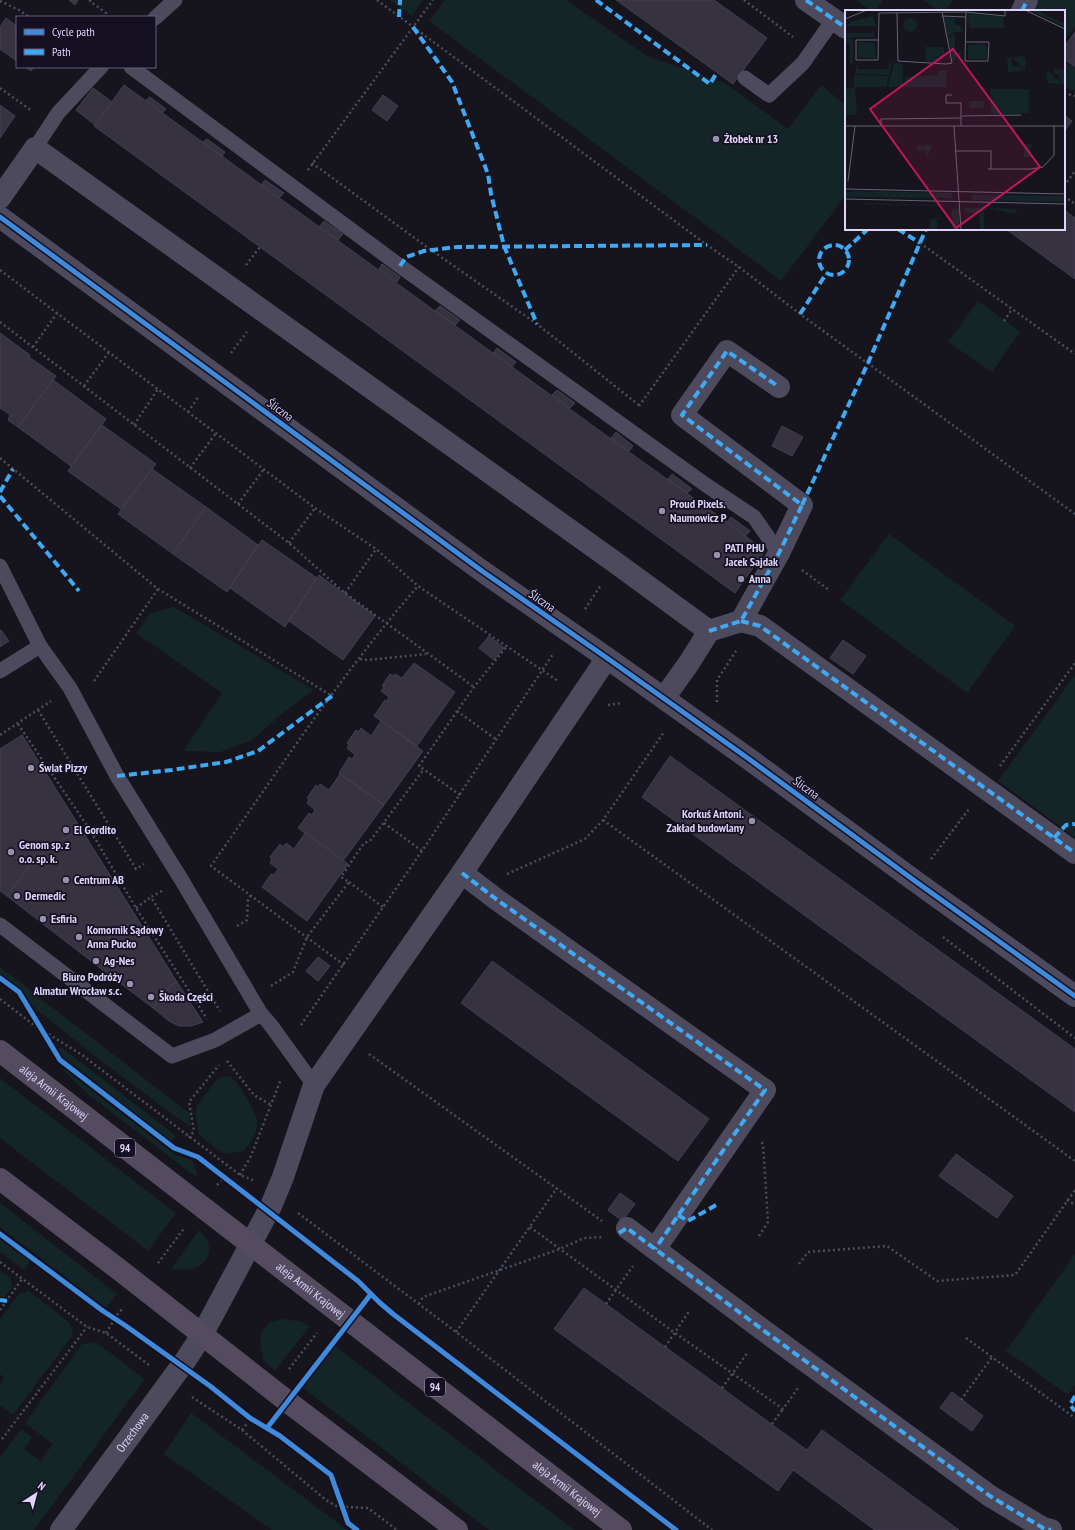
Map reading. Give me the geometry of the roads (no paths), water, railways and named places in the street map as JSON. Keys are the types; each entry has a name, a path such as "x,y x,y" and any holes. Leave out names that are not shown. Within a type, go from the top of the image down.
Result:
{"main road":[{"name":"aleja Armii Krajowej","path":"0,1051 620,1530"},
{"path":"0,1179 457,1530"}],"street":[{"path":"806,0 840,24"},
{"path":"1022,10 1026,0"},
{"path":"0,198 35,148 709,631"},
{"name":"Śliczna","path":"0,217 482,571 709,730 1075,996"},
{"path":"741,621 779,553 802,505 682,415 727,351 779,388"},
{"path":"664,698 689,663 709,631 741,621 760,626 1075,854"},
{"name":"Orzechowa","path":"61,1530 185,1361 202,1335 271,1206 283,1177 314,1085 462,873 607,658"},
{"path":"462,873 765,1090 651,1247"},
{"path":"617,1226 651,1247 990,1496 1043,1528 1051,1530"}],"lane":[{"path":"156,17 176,0"},
{"path":"745,78 769,95 804,63 811,50 840,24"},
{"path":"35,148 58,113 100,68"},
{"path":"132,68 413,275 706,485 754,517 779,553"},
{"path":"0,566 40,646 73,694 117,776 217,938 261,1014 314,1085"},
{"path":"0,670 40,646"},
{"path":"0,925 172,1056 215,1040 261,1014"}],"place":[{"name":"Żłobek nr 13","path":"716,139"},
{"name":"Proud Pixels. Naumowicz P","path":"662,511"},
{"name":"PATI PHU Jacek Sajdak","path":"717,555"},
{"name":"Anna","path":"741,579"},
{"name":"Świat Pizzy","path":"31,768"},
{"name":"Korkuś Antoni. Zakład budowlany","path":"752,821"},
{"name":"El Gordito","path":"66,830"},
{"name":"Genom sp. z o.o. sp. k.","path":"11,852"},
{"name":"Centrum AB","path":"66,880"},
{"name":"Dermedic","path":"17,896"},
{"name":"Esfiria","path":"43,919"},
{"name":"Komornik Sądowy Anna Pucko","path":"79,937"},
{"name":"Ag-Nes","path":"96,961"},
{"name":"Biuro Podróży Almatur Wrocław s.c.","path":"130,984"},
{"name":"Škoda Części","path":"151,997"}]}
